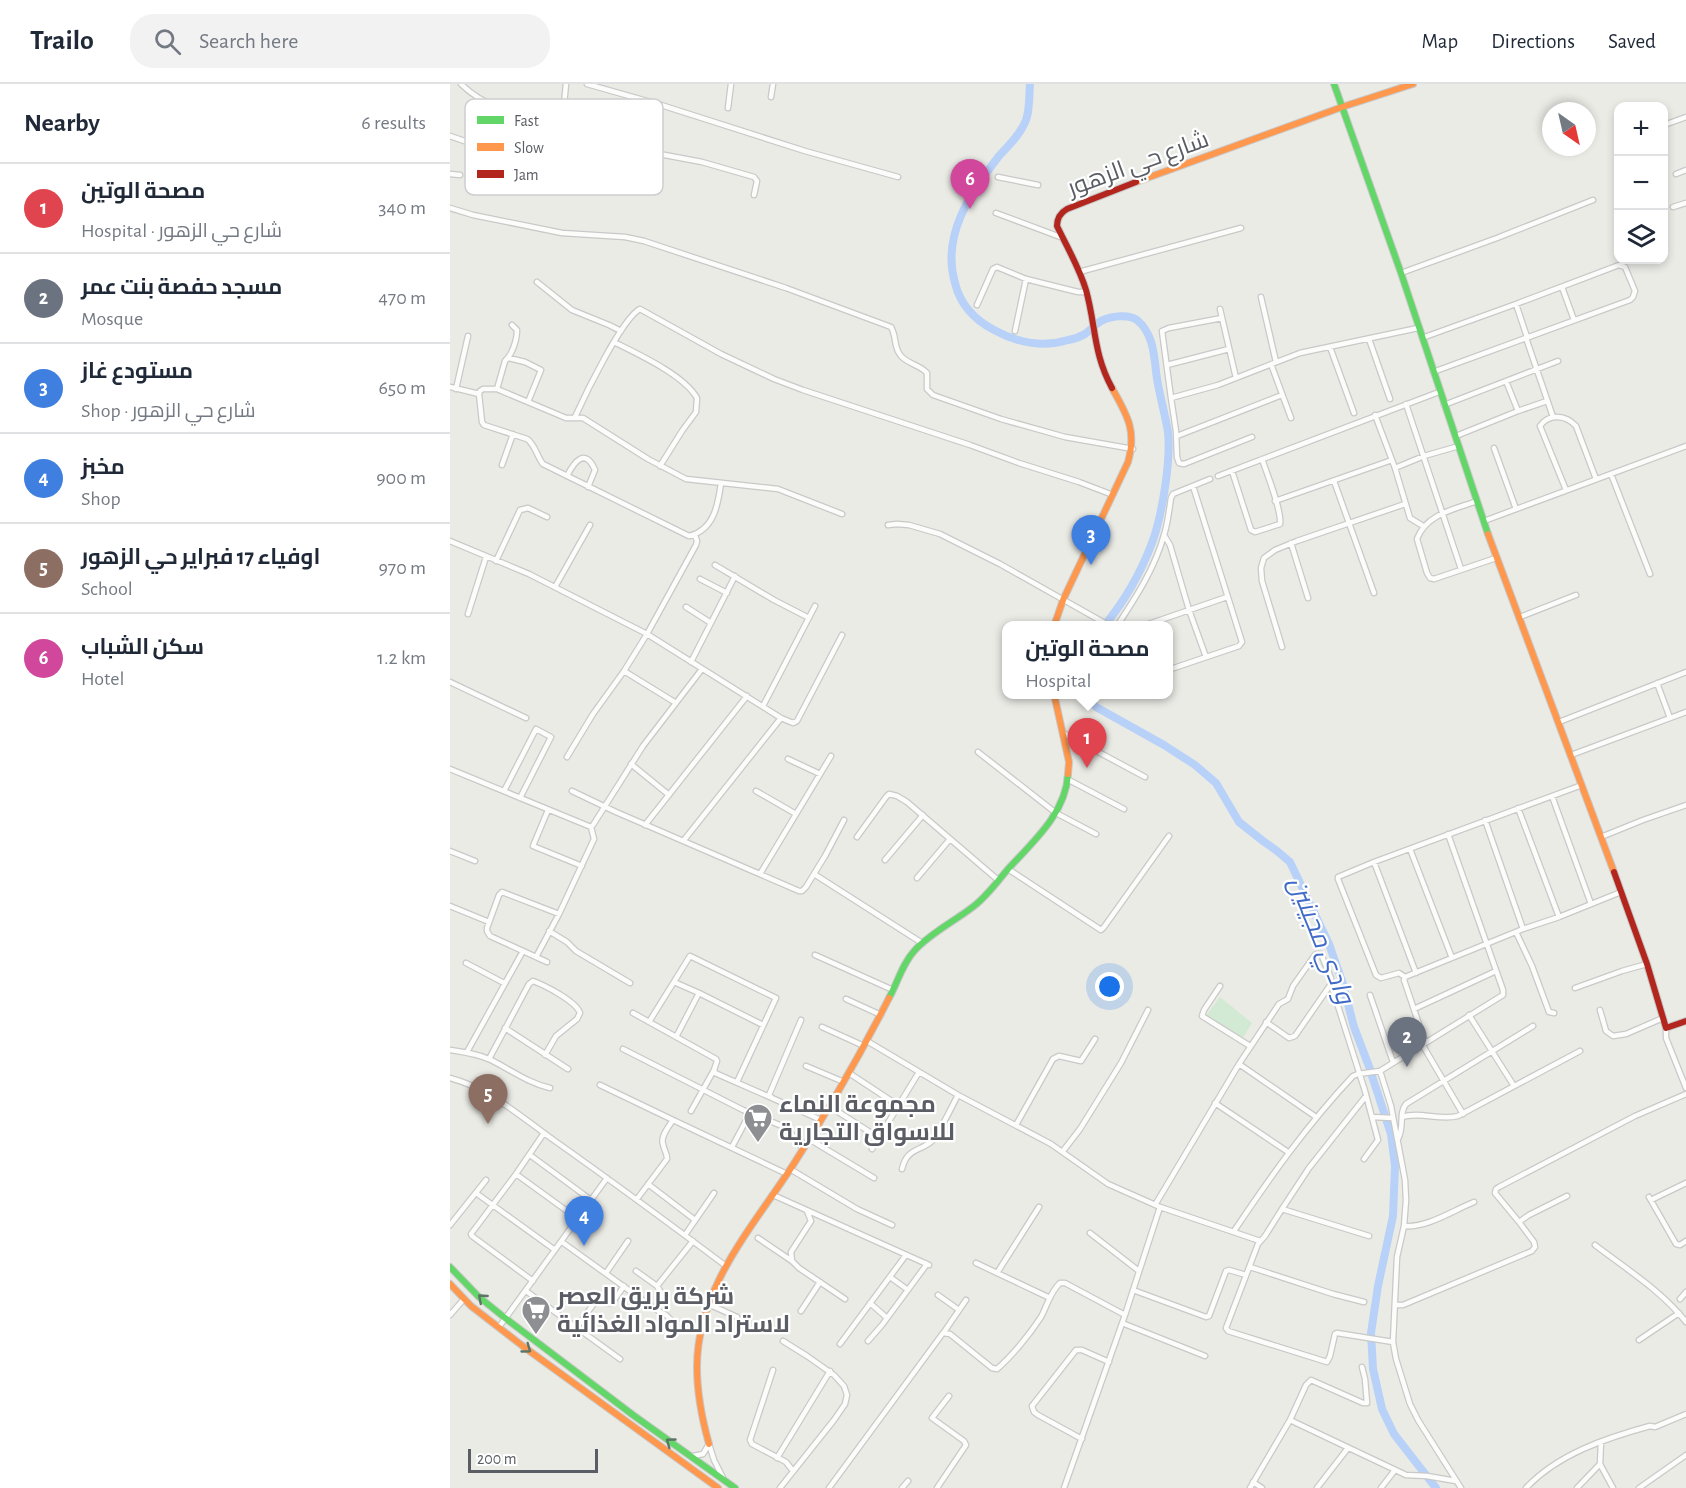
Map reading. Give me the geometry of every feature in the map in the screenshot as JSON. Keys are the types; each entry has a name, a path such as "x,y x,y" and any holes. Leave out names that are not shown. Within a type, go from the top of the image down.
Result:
{"main road":[{"path":"1334,84 1401,273 1496,558 1621,892 1647,964 1666,1028 1686,1021"},
{"name":"شارع حي الزهور","path":"1133,449 1132,431 1127,414 1100,362 1086,292 1057,226 1056,220 1061,212 1068,207 1342,107 1413,84"},
{"path":"1056,621 1063,600 1133,449"},
{"path":"709,1444 701,1414 696,1376 699,1339 708,1304 726,1266 789,1171 849,1074 910,956 922,943 974,905 1056,813 1068,786 1069,762 1055,699"},
{"path":"450,1267 479,1297 505,1318 735,1488"},
{"path":"450,1284 464,1299 499,1328 718,1488"}],"street":[{"path":"461,84 480,99"},
{"path":"564,99 566,84"},
{"path":"587,84 640,99"},
{"path":"728,108 731,84"},
{"path":"771,97 773,84"},
{"path":"663,106 805,151 898,177"},
{"path":"1668,124 1686,117"},
{"path":"450,136 465,141"},
{"path":"663,154 754,177 758,181 753,195"},
{"path":"1676,174 1686,170"},
{"path":"450,174 460,175"},
{"path":"998,177 1038,185"},
{"path":"1401,273 1593,200"},
{"path":"1673,207 1686,202"},
{"path":"450,208 473,215 562,233 634,239 796,292 891,327 897,351 907,361 927,373 927,389 933,395 1001,419 1065,437 1133,449"},
{"path":"996,213 1063,238"},
{"path":"1079,273 1240,228"},
{"path":"1422,338 1619,265 1625,267 1635,291 1630,300 1433,372"},
{"path":"978,305 995,267 1000,267 1026,279 1086,292"},
{"path":"1015,330 1026,279"},
{"path":"537,282 572,310 621,331"},
{"path":"1562,287 1574,320"},
{"path":"1261,297 1274,363 1282,395 1291,418"},
{"path":"1516,304 1553,417"},
{"path":"574,417 590,383 614,342 635,312 640,309 721,354 774,379 1113,495"},
{"path":"1220,309 1236,378"},
{"path":"1222,318 1162,331 1176,435 1176,457 1182,464 1252,437"},
{"path":"497,389 518,332 512,325"},
{"path":"1171,398 1236,378 1300,353 1418,328"},
{"path":"456,389 468,336"},
{"path":"1369,339 1390,399"},
{"path":"614,342 676,377 687,385 697,398 696,412 660,466"},
{"path":"1330,346 1353,413"},
{"path":"1167,365 1229,349"},
{"path":"509,358 525,362 541,370 528,402"},
{"path":"1444,405 1558,361"},
{"path":"1506,381 1518,411"},
{"path":"450,387 479,394"},
{"path":"721,483 715,515 708,525 695,535 689,536 543,464 530,441 486,426 483,423 479,394 483,389 497,389 566,418 586,420 660,466 686,479 778,489 842,514"},
{"path":"1218,476 1440,392"},
{"path":"1176,435 1282,395"},
{"path":"1456,436 1547,401"},
{"path":"1406,404 1461,569"},
{"path":"1376,415 1410,518 1423,526"},
{"path":"1566,490 1540,426 1553,417 1570,419 1576,426 1596,479"},
{"path":"502,465 513,434"},
{"path":"1395,468 1424,456 1459,446"},
{"path":"1484,520 1686,446"},
{"path":"1494,448 1516,509"},
{"path":"567,476 575,461 584,458 594,465 595,470 588,487"},
{"path":"1232,471 1251,530 1253,532 1281,523 1262,459"},
{"path":"1275,501 1392,460"},
{"path":"1611,474 1650,574"},
{"path":"1120,621 1150,571 1164,535 1171,498 1177,491 1210,479"},
{"path":"1334,481 1374,593"},
{"path":"1173,667 1241,644 1192,486"},
{"path":"1477,501 1432,518 1423,526 1418,541 1428,576 1434,579 1496,558"},
{"path":"1282,647 1262,580 1261,568 1264,558 1291,543 1406,504"},
{"path":"496,561 520,510 528,508 547,517"},
{"path":"555,587 590,525"},
{"path":"888,525 909,525 940,534 1000,564 1102,621"},
{"path":"567,757 647,634 696,545 695,535"},
{"path":"1164,535 1170,545 1206,657"},
{"path":"450,541 555,587 647,634 781,718 793,723 797,721 842,635"},
{"path":"1291,543 1308,598"},
{"path":"468,614 486,557"},
{"path":"715,565 809,618"},
{"path":"691,662 735,576"},
{"path":"700,579 727,593"},
{"path":"1520,618 1576,595"},
{"path":"1162,621 1189,609 1227,597"},
{"path":"763,706 814,606"},
{"path":"686,607 711,623"},
{"path":"591,827 631,764 702,669"},
{"path":"624,671 676,703"},
{"path":"1559,722 1686,672"},
{"path":"450,682 526,718"},
{"path":"1658,683 1670,718"},
{"path":"645,825 747,696"},
{"path":"1571,755 1686,712"},
{"path":"684,840 781,718"},
{"path":"504,791 536,729 551,737 520,798"},
{"path":"1063,733 1146,777"},
{"path":"978,752 1056,813 1096,834"},
{"path":"760,874 831,756"},
{"path":"788,759 820,774"},
{"path":"631,764 669,795"},
{"path":"450,769 591,827"},
{"path":"1069,780 1124,809"},
{"path":"1405,977 1399,973 1381,978 1376,975 1338,879 1340,875 1582,785"},
{"path":"572,791 603,807 802,891 844,820"},
{"path":"756,791 796,814"},
{"path":"857,837 889,794 897,795 998,880"},
{"path":"1552,796 1591,904"},
{"path":"1601,837 1686,805"},
{"path":"1518,808 1559,917"},
{"path":"548,810 532,846 582,866"},
{"path":"885,860 923,815"},
{"path":"1485,820 1523,929"},
{"path":"536,957 559,915 594,839 591,827"},
{"path":"1234,1231 1288,1152 1353,1076 1380,1071 1503,995 1448,834"},
{"path":"1008,869 1101,930 1169,836"},
{"path":"917,878 950,839"},
{"path":"1410,849 1452,958"},
{"path":"450,852 475,861"},
{"path":"1374,862 1416,973"},
{"path":"814,874 922,943"},
{"path":"547,962 490,936 487,931 489,922 502,892 559,915"},
{"path":"1405,977 1621,892"},
{"path":"450,906 489,922"},
{"path":"549,931 567,942 576,951 630,983"},
{"path":"1516,932 1532,966 1549,1012 1554,1013"},
{"path":"467,1052 523,951"},
{"path":"1064,1488 1125,1315 1158,1206 1215,1102 1250,1046 1279,1004 1288,999 1293,986 1317,954 1322,956 1331,978 1378,1140 1364,1159"},
{"path":"815,955 893,990"},
{"path":"649,1022 690,956 776,998 737,1082"},
{"path":"466,963 504,983"},
{"path":"1575,988 1647,964"},
{"path":"1414,1009 1496,971"},
{"path":"1405,977 1423,1043 1463,1114"},
{"path":"489,1059 531,981 560,995 580,1013 577,1020 556,1036 545,1055"},
{"path":"674,982 764,1025"},
{"path":"1266,1022 1289,1038 1293,1038 1331,984"},
{"path":"1220,986 1202,1016 1250,1046"},
{"path":"676,1037 699,993"},
{"path":"1370,995 1393,1062"},
{"path":"846,999 880,1015"},
{"path":"1063,1151 1080,1129 1121,1063 1148,1010"},
{"path":"1600,1010 1606,1031 1613,1036 1621,1036 1663,1018"},
{"path":"633,1013 716,1059 714,1070 691,1112"},
{"path":"1469,1015 1514,1086"},
{"path":"772,1098 769,1093 801,1020"},
{"path":"1398,1140 1402,1130 1402,1111 1406,1104 1533,1026"},
{"path":"822,1027 866,1044 1016,1125 1063,1151 1103,1181 1158,1206 1260,1241"},
{"path":"505,1028 568,1069"},
{"path":"1666,1028 1666,1038 1686,1088"},
{"path":"1016,1125 1053,1059 1059,1056 1081,1061 1095,1039"},
{"path":"623,1049 750,1113 787,1129 803,1149"},
{"path":"450,1050 467,1052 489,1059 534,1084 550,1088"},
{"path":"1402,1117 1411,1115 1445,1118 1463,1114 1580,1051"},
{"path":"1239,1064 1316,1117"},
{"path":"806,1066 844,1082"},
{"path":"714,1070 716,1074 821,1120"},
{"path":"1380,1071 1391,1106 1405,1180 1406,1200 1398,1257 1393,1342 1396,1359 1410,1404 1425,1435 1461,1488"},
{"path":"872,1149 919,1072"},
{"path":"849,1074 900,1106"},
{"path":"450,1078 494,1096 726,1266"},
{"path":"600,1085 789,1171 857,1209 892,1225"},
{"path":"1395,1305 1403,1305 1532,1251 1535,1247 1534,1242 1495,1193 1496,1189 1635,1116 1686,1094"},
{"path":"902,1169 909,1154 934,1138 958,1095"},
{"path":"1366,1096 1309,1168 1266,1236 1260,1241 1226,1330 1327,1362 1337,1333 1393,1342"},
{"path":"1215,1102 1288,1152"},
{"path":"829,1106 879,1138"},
{"path":"732,1147 750,1113"},
{"path":"1372,1117 1393,1118"},
{"path":"637,1199 666,1159 667,1153 662,1140 673,1120"},
{"path":"533,1281 472,1236 471,1231 544,1134"},
{"path":"809,1139 874,1178"},
{"path":"530,1155 591,1200"},
{"path":"516,1174 578,1219"},
{"path":"499,1328 607,1178"},
{"path":"450,1225 486,1180"},
{"path":"1686,1183 1650,1198 1676,1244 1680,1245 1686,1241"},
{"path":"648,1184 695,1220"},
{"path":"476,1193 555,1250"},
{"path":"685,1235 714,1193"},
{"path":"773,1195 928,1265 868,1341"},
{"path":"1519,1222 1528,1215 1567,1196"},
{"path":"1404,1226 1428,1222 1474,1202"},
{"path":"997,1273 1039,1207"},
{"path":"1281,1209 1369,1236"},
{"path":"792,1261 791,1252 811,1221 807,1210"},
{"path":"1090,1233 1139,1271"},
{"path":"758,1238 845,1299"},
{"path":"606,1273 628,1241"},
{"path":"657,1286 693,1241"},
{"path":"562,1242 671,1318 673,1325"},
{"path":"1595,1245 1655,1292 1686,1322"},
{"path":"840,1344 906,1255"},
{"path":"976,1263 1050,1298"},
{"path":"1250,1267 1364,1302"},
{"path":"636,1271 657,1286 663,1297 655,1309"},
{"path":"1133,1290 1206,1317 1209,1316 1226,1271 1246,1275"},
{"path":"890,1276 908,1290"},
{"path":"801,1311 820,1282"},
{"path":"944,1332 950,1334 997,1370 1041,1316 1058,1284 1065,1283 1125,1315"},
{"path":"577,1327 596,1301 607,1304 612,1302 624,1286"},
{"path":"526,1291 620,1359"},
{"path":"1680,1299 1686,1292"},
{"path":"938,1295 959,1310"},
{"path":"450,1315 464,1299"},
{"path":"829,1488 966,1300"},
{"path":"708,1304 737,1317"},
{"path":"870,1304 887,1318"},
{"path":"1639,1340 1679,1313"},
{"path":"1122,1323 1205,1356"},
{"path":"780,1488 834,1420 846,1401 847,1395 844,1386 830,1371 783,1341"},
{"path":"1082,1439 1038,1415 1032,1406 1076,1350 1082,1350 1109,1362"},
{"path":"1250,1488 1290,1420 1306,1385 1311,1380 1367,1403 1362,1367"},
{"path":"773,1370 750,1440 752,1444 790,1466 793,1471"},
{"path":"777,1458 830,1371"},
{"path":"938,1488 966,1445 964,1441 932,1418 949,1396"},
{"path":"1526,1488 1534,1480 1578,1451 1642,1428 1655,1427 1686,1414"},
{"path":"1290,1420 1406,1475 1456,1481"},
{"path":"1601,1442 1600,1464 1612,1488"},
{"path":"688,1455 701,1455 709,1444"},
{"path":"709,1444 724,1480"},
{"path":"1317,1488 1348,1448"},
{"path":"1639,1488 1686,1455"},
{"path":"1577,1488 1600,1464"},
{"path":"1381,1488 1395,1470"},
{"path":"902,1488 908,1480"},
{"path":"1253,1482 1262,1488"}],"green space":[{"path":"1220,997 1252,1023 1242,1039 1205,1017"}],"waterway":[{"name":"وادي مجينين","path":"1030,84 1028,111 1024,125 978,184 961,215 955,231 952,265 957,291 969,311 987,326 1012,338 1030,343 1049,344 1083,335 1103,320 1125,316 1137,320 1147,333 1154,355 1168,432 1165,488 1156,532 1148,554 1125,597 1108,621"},
{"name":"وادي مجينين","path":"1089,699 1096,707 1195,765 1216,783 1239,822 1290,862 1329,944 1354,1027 1370,1069"},
{"name":"وادي مجينين","path":"1372,1076 1391,1134 1395,1166 1393,1216 1378,1286 1371,1333 1373,1369 1382,1409 1394,1434 1436,1488"}],"traffic: fast":[{"path":"1334,84 1401,273 1488,534"},
{"path":"889,998 903,967 915,950 983,898 1047,826 1061,802 1068,774"},
{"path":"450,1267 479,1297 505,1318 633,1415 735,1488"}],"traffic: slow":[{"path":"1136,182 1342,107 1413,84"},
{"path":"1056,621 1063,600 1128,462 1131,451 1129,423 1112,388"},
{"path":"1488,534 1614,872"},
{"path":"1055,699 1069,762 1068,774"},
{"path":"709,1444 700,1406 697,1367 699,1338 706,1311 730,1260 819,1124 889,998"},
{"path":"450,1284 471,1306 524,1347 718,1488"}],"traffic: jam":[{"path":"1112,388 1101,363 1086,290 1057,223 1059,216 1067,209 1136,182"},
{"path":"1614,872 1647,964 1666,1028 1686,1021"}],"place":[{"name":"سكن الشباب","path":"970,209"},
{"name":"مستودع غاز","path":"1091,565"},
{"name":"مصحة الوتين","path":"1087,768"},
{"name":"مسجد حفصة بنت عمر","path":"1407,1067"},
{"name":"اوفياء 17 فبراير حي الزهور","path":"488,1124"},
{"name":"مجموعة النماء للاسواق التجارية","path":"758,1144"},
{"name":"مخبز","path":"584,1246"},
{"name":"شركة بريق العصر لاستراد المواد الغذائية","path":"536,1336"}]}
